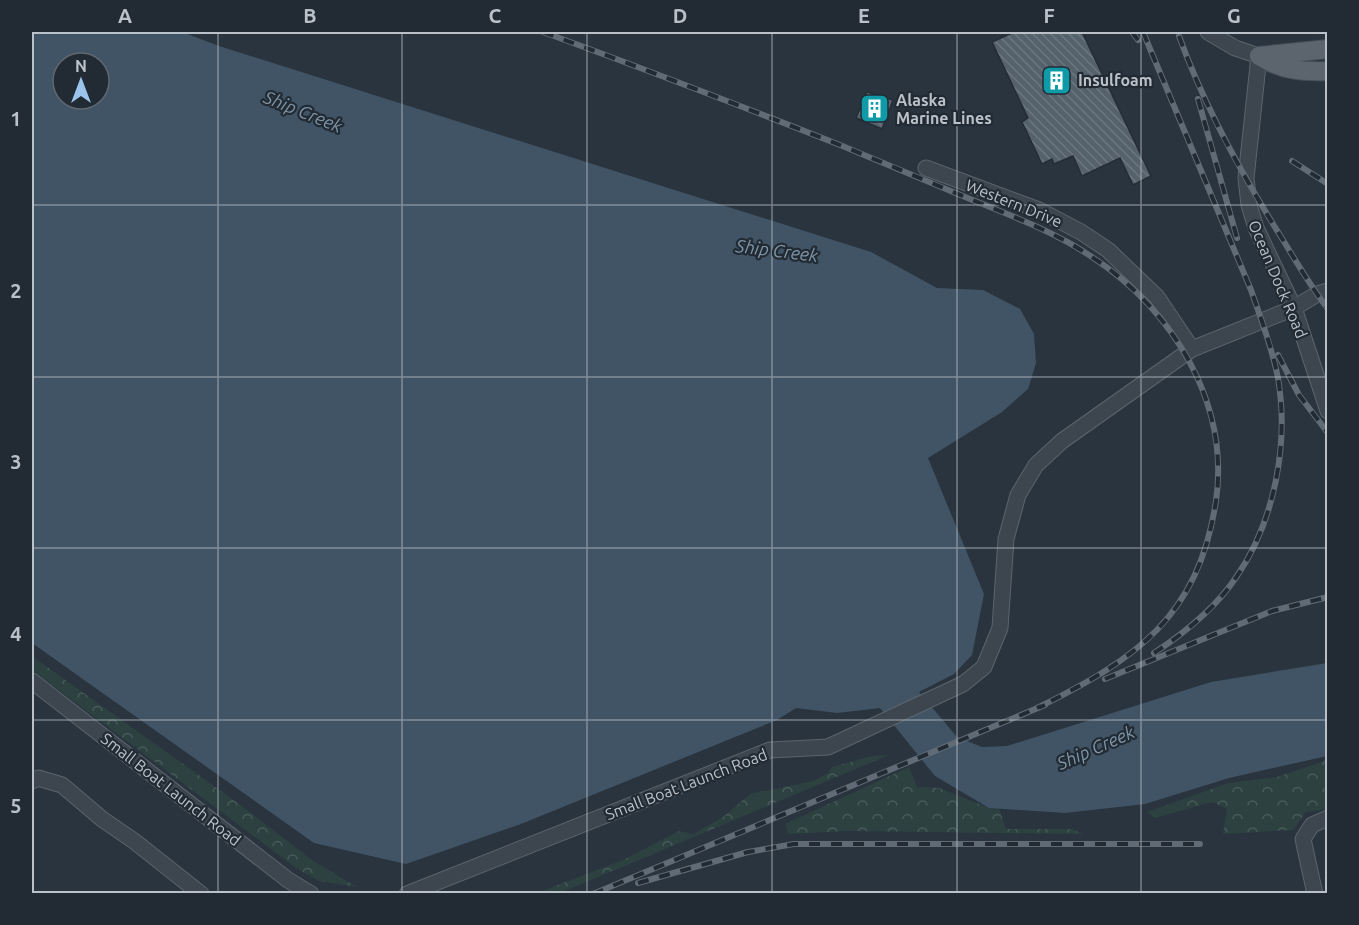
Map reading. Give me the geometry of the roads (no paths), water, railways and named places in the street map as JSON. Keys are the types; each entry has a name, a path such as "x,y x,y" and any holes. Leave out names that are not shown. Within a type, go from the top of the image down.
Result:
{"main road":[{"path":"1259,56 1328,49"},
{"path":"1259,56 1286,69 1303,72 1328,71"}],"street":[{"path":"1208,32 1235,48 1259,56"},
{"name":"Ocean Dock Road","path":"1259,56 1246,192 1256,228 1294,308 1328,411"},
{"name":"Western Drive","path":"926,168 1039,210 1081,232 1108,250 1158,297 1192,349"},
{"path":"1192,349 1294,308 1317,294 1328,291"},
{"name":"Small Boat Launch Road","path":"409,893 770,750 828,747 963,684 984,667 1000,628 1006,539 1018,495 1036,465 1062,441 1192,349"},
{"name":"Small Boat Launch Road","path":"32,681 288,880 311,894"},
{"path":"32,781 38,778 62,785 102,819 201,894"},
{"path":"1315,894 1304,839 1312,825 1328,818"}],"water":[{"name":"Ship Creek","path":"32,32 182,32 219,46 871,252 937,288 983,290 1020,309 1034,334 1036,363 1028,389 1002,412 928,458 984,594 972,655 954,674 919,692 957,737 982,747 1007,746 1211,682 1327,663 1327,756 1229,778 1145,804 1065,813 989,808 935,776 880,708 837,713 796,708 777,720 521,824 406,864 314,843 32,643"}],"railway":[{"path":"543,32 840,145 1048,232 1092,257 1121,279 1148,304 1171,332 1190,362 1204,395 1214,429 1218,465 1216,501 1207,541 1194,576 1178,605 1157,630 1132,652 1104,671 1037,708"},
{"path":"1132,32 1138,40"},
{"path":"1143,32 1259,312 1278,378 1282,428 1280,454 1270,506 1250,554 1220,599 1189,628 1154,653"},
{"path":"1179,36 1200,89 1239,166 1299,266 1328,309"},
{"path":"1198,99 1237,238"},
{"path":"1292,161 1328,184"},
{"path":"1278,355 1299,395 1328,433"},
{"path":"1105,679 1272,611 1328,597"},
{"path":"593,894 1045,705"},
{"path":"638,883 748,852 794,844 1200,844"}],"place":[{"name":"Insulfoam","path":"1057,80"},
{"name":"Alaska Marine Lines","path":"875,109"}]}
